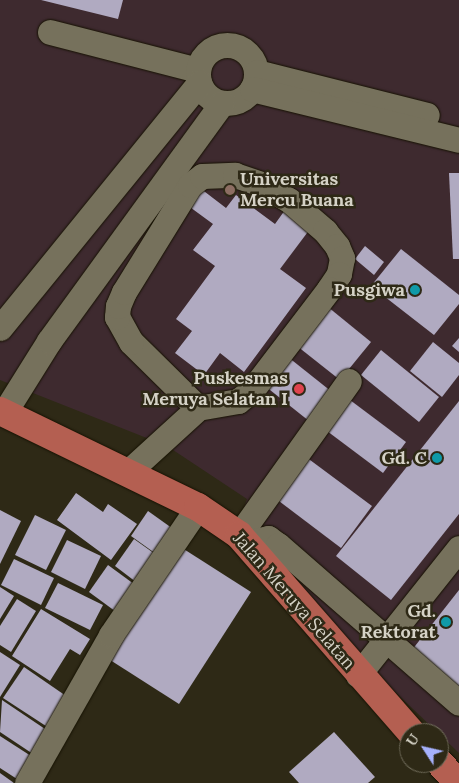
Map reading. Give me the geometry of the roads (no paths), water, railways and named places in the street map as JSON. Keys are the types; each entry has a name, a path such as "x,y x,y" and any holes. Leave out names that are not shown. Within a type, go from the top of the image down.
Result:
{"main road":[{"name":"Jalan Meruya Selatan","path":"2,412 198,507 243,539 358,675 403,723"},
{"path":"449,773 458,783"}],"street":[{"path":"0,328 198,76 202,58 210,49 222,44 234,45 246,50 254,60 255,81 234,103 222,103 207,96 198,76 50,32"},
{"path":"255,81 459,123"},
{"path":"255,81 459,140"},
{"path":"2,412 49,341 222,103"},
{"path":"128,472 198,408 238,401 252,390 339,274 342,258 337,246 325,231 289,200 261,184 235,175 202,176 190,185 118,306 117,318 131,342 198,408"},
{"path":"243,539 349,381"},
{"path":"27,783 111,635 198,507"},
{"path":"243,539 268,538 278,545 385,641 459,703"},
{"path":"358,675 459,548"}],"place":[{"name":"Universitas Mercu Buana","path":"230,190"},
{"name":"Pusgiwa","path":"415,290"},
{"name":"Puskesmas Meruya Selatan I","path":"299,389"},
{"name":"Gd. C","path":"437,458"},
{"name":"Gd. Rektorat","path":"446,622"}]}
